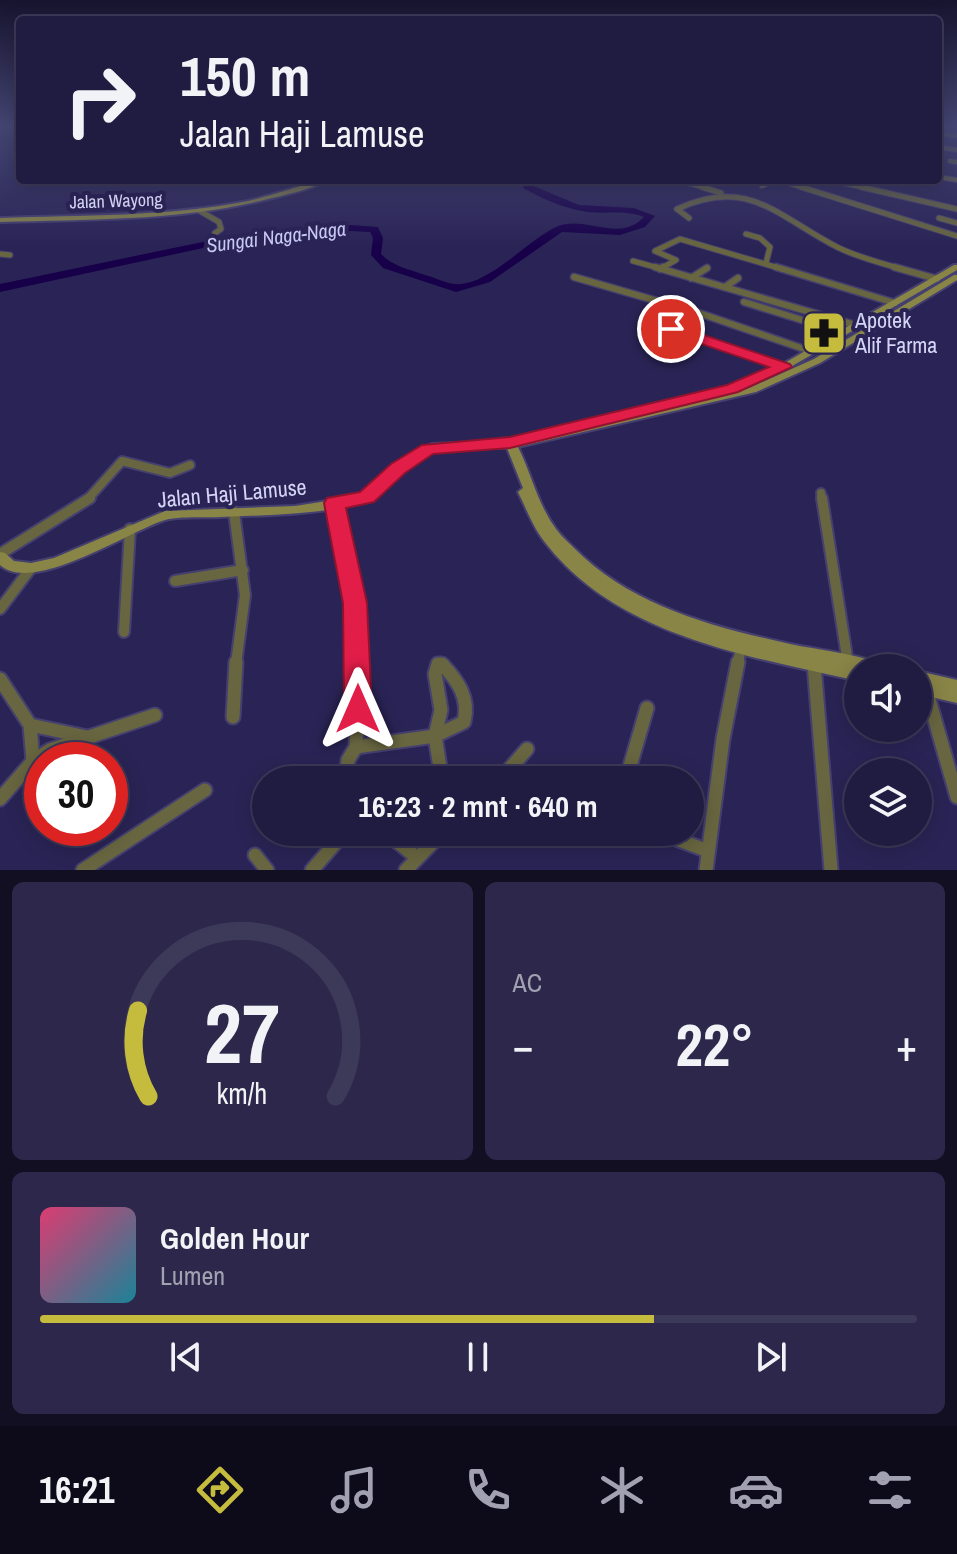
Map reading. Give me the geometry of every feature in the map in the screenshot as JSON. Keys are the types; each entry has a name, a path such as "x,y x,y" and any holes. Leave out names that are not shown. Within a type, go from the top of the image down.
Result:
{"street":[{"name":"Jalan Wayong","path":"0,218 210,206 276,194 305,184"},
{"name":"Jalan Wayong","path":"0,218 200,211 276,197 313,184"},
{"path":"691,184 770,206 849,252 937,279"},
{"path":"762,186 767,184"},
{"path":"790,184 957,236"},
{"path":"846,184 957,209"},
{"path":"689,218 677,209 722,193"},
{"path":"200,211 219,222 221,229 215,233"},
{"path":"939,218 957,223"},
{"path":"746,234 760,238 770,247 766,263"},
{"path":"660,269 676,260 655,251 680,239 766,263 895,307"},
{"path":"0,254 10,255"},
{"path":"633,261 855,325"},
{"path":"929,290 937,279 957,267"},
{"path":"691,278 707,268"},
{"path":"574,277 699,313 810,351"},
{"path":"510,442 732,388 784,367 841,332 957,277"},
{"path":"725,287 738,278"},
{"path":"760,298 770,290"},
{"path":"744,302 841,332"},
{"path":"510,442 530,442 752,390 791,375 895,307"},
{"path":"671,329 784,367"},
{"path":"510,442 511,459 541,527 562,555 625,603 694,634 844,667"},
{"name":"Jalan Haji Lamuse","path":"31,568 82,552 165,515 295,510 366,497 405,463 428,449 510,442"},
{"path":"31,568 10,566 0,556 90,498 122,461 170,473 190,465"},
{"path":"821,493 849,654"},
{"path":"334,503 356,611 356,747 347,766"},
{"path":"233,717 236,657 245,595 234,512"},
{"path":"124,632 130,529"},
{"path":"0,609 31,568"},
{"path":"175,581 243,570"},
{"path":"741,642 814,664 844,668"},
{"path":"706,870 723,739 741,642"},
{"path":"356,747 435,735 464,722 468,703 442,664 438,664 435,674 441,710 435,735 440,766"},
{"path":"814,664 831,870"},
{"path":"0,679 30,725 31,742"},
{"path":"932,686 957,687"},
{"path":"932,688 957,696"},
{"path":"630,766 647,708"},
{"path":"73,742 155,715"},
{"path":"932,719 957,797"},
{"path":"30,725 87,737"},
{"path":"512,766 527,749"},
{"path":"0,799 24,771"},
{"path":"83,870 205,790"},
{"path":"312,870 333,846"},
{"path":"402,846 416,857"},
{"path":"406,870 428,846"},
{"path":"695,846 708,851"},
{"path":"255,855 267,870"}],"waterway":[{"name":"Sungai Naga-Naga","path":"0,288 217,242 351,228 374,229 378,238 376,255 387,266 456,288 486,280 560,229 620,232 641,225 650,216 634,211 571,206 526,186 527,184"}],"place":[{"name":"Apotek Alif Farma","path":"824,333"}],"route":[{"path":"358,709 355,603 334,503 366,497 398,469 428,449 444,445 510,442 732,388 784,367 671,329"}]}
